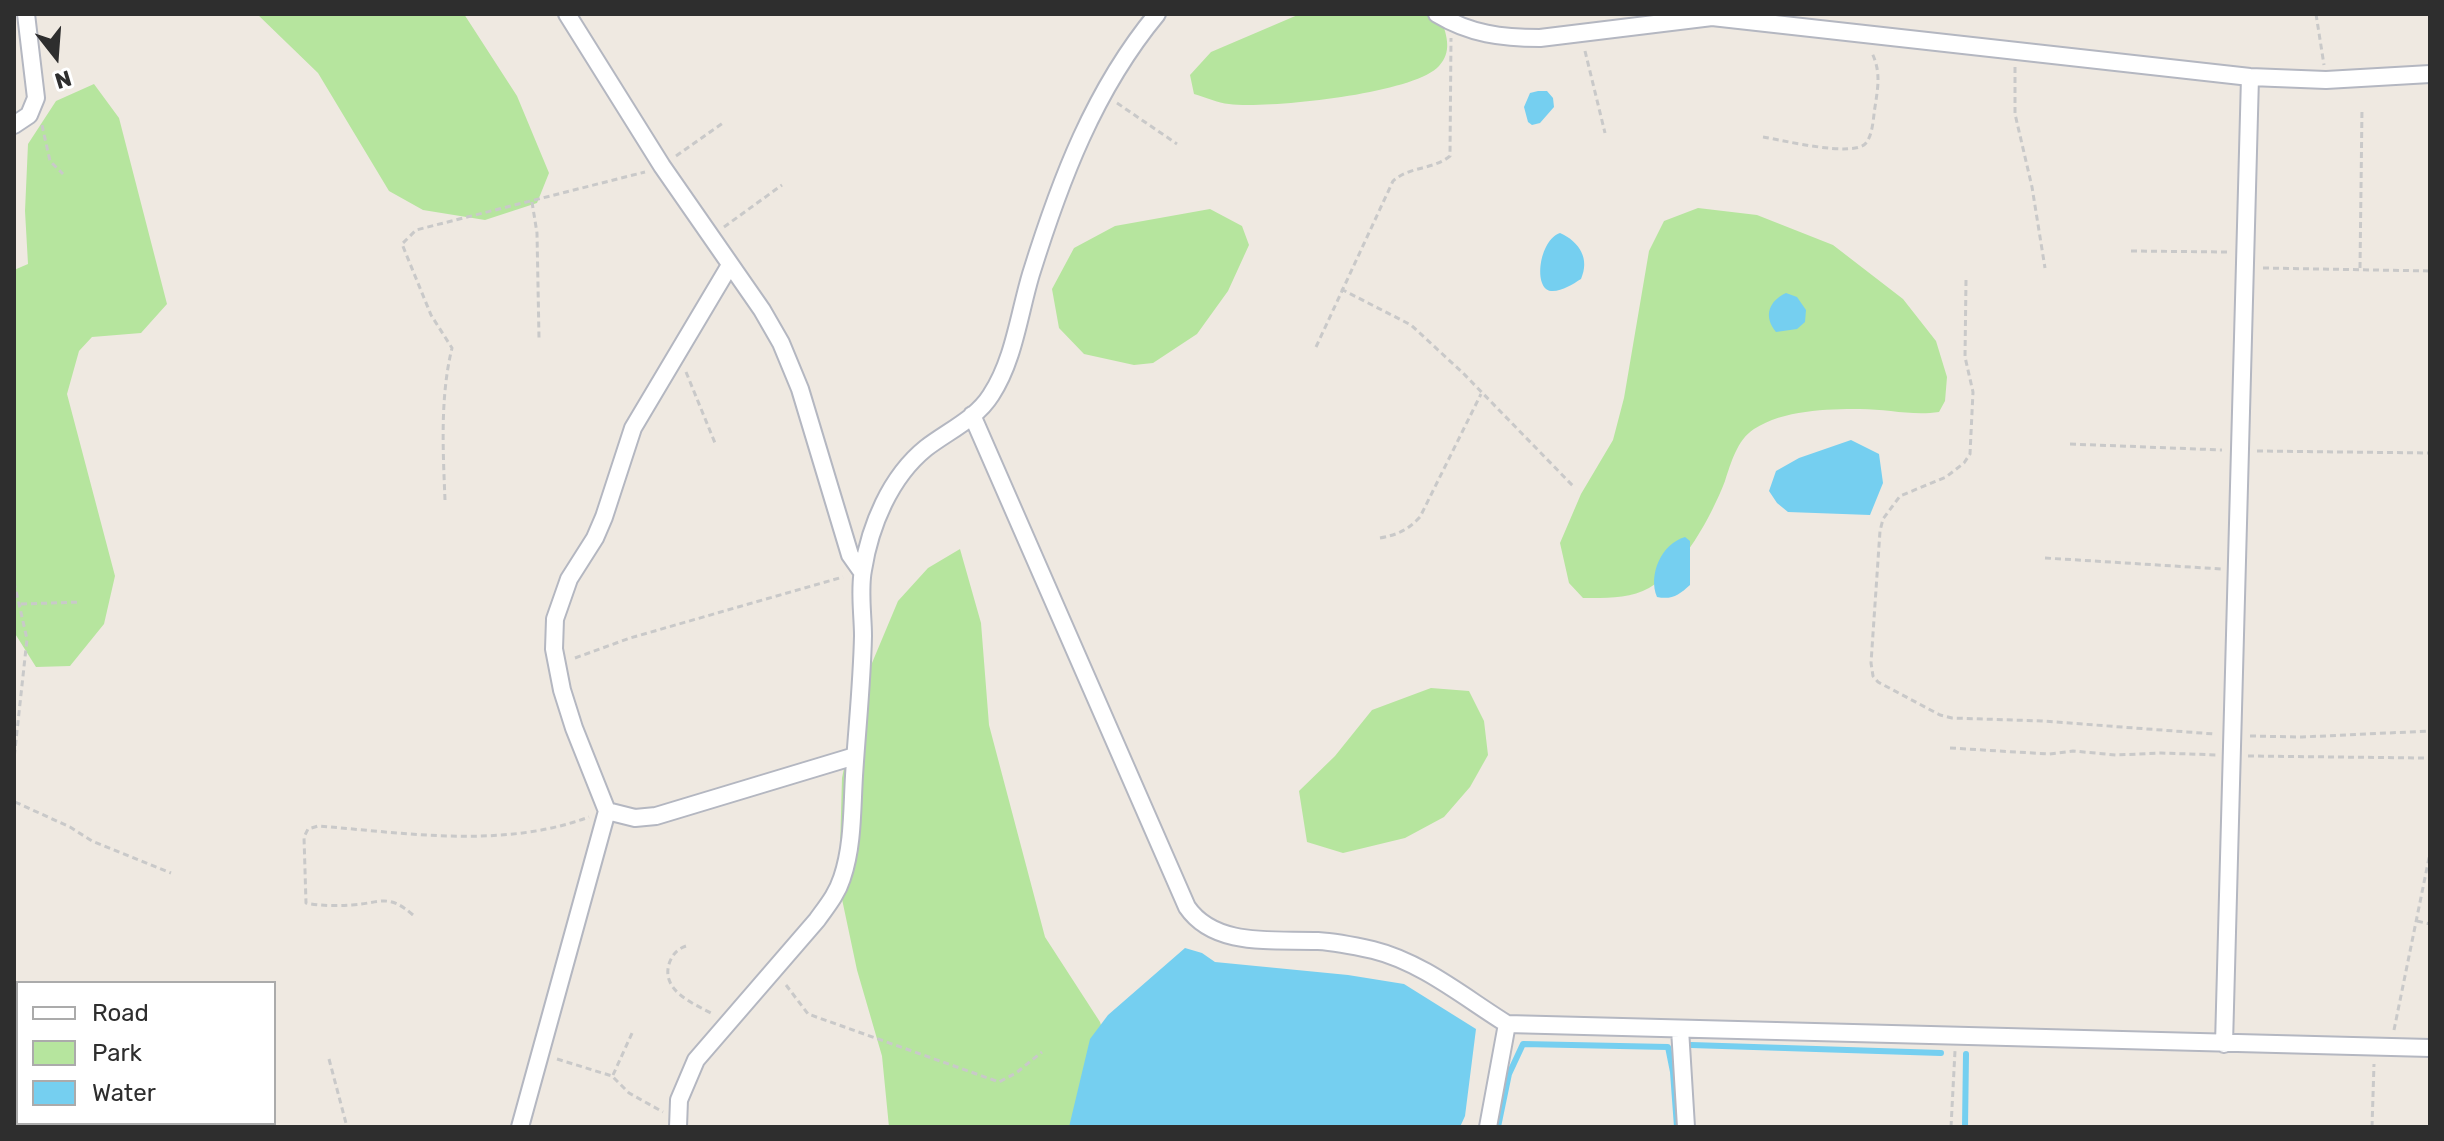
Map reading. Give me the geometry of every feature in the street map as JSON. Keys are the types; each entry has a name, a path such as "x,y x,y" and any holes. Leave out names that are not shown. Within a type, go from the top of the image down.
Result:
{"street":[{"path":"14,125 24,120 32,109 36,88 26,14"},
{"path":"567,14 662,166 762,310 793,369 850,555 862,572"},
{"path":"678,1122 679,1100 696,1060 817,920 842,879 850,833 863,639 862,572 876,520 907,466 972,415 991,396 1008,360 1035,262 1066,171 1103,94 1134,42 1157,14"},
{"path":"1437,14 1483,35 1513,38 1712,17 2250,77 2326,80 2430,74"},
{"path":"2224,1044 2250,77"},
{"path":"520,1127 607,811 574,728 556,663 555,619 569,579 599,527 633,428 730,265"},
{"path":"972,415 1187,907 1194,917 1231,937 1321,941 1375,951 1418,968 1507,1024 2430,1048"},
{"path":"607,811 635,818 656,816 855,756"},
{"path":"1488,1127 1507,1024"},
{"path":"1680,1029 1686,1127"}],"path":[{"path":"2316,14 2326,80"},
{"path":"1316,347 1393,181 1408,171 1438,164 1450,156 1451,31 1455,24"},
{"path":"1582,32 1605,133"},
{"path":"1763,137 1833,149 1856,150 1865,145 1871,132 1880,80 1868,34"},
{"path":"2015,49 2015,114 2032,187 2045,268"},
{"path":"1103,94 1177,144"},
{"path":"2360,269 2362,108"},
{"path":"32,109 41,117 50,161 63,174"},
{"path":"445,500 446,374 452,348 431,315 402,244 416,230 662,166 723,123"},
{"path":"711,237 782,185"},
{"path":"532,201 537,233 539,338"},
{"path":"2131,251 2360,269 2430,271"},
{"path":"1966,280 1965,357 1973,392 1970,454 1946,477 1900,496 1883,519 1874,596 1871,663 1873,676 1878,682 1940,715 1952,718 2302,737 2430,731"},
{"path":"1341,289 1411,325 1574,487"},
{"path":"677,355 715,443"},
{"path":"1380,538 1394,536 1420,517 1482,393"},
{"path":"2045,558 2200,570 2236,568"},
{"path":"556,663 630,638 862,572"},
{"path":"14,582 27,639 14,759"},
{"path":"20,604 81,602"},
{"path":"1950,748 2049,754 2073,751 2116,755 2161,753 2424,758"},
{"path":"14,800 92,841 171,873"},
{"path":"413,915 403,906 382,899 351,905 306,903 304,837 308,829 318,826 442,835 509,835 557,829 607,811"},
{"path":"2393,1047 2430,853"},
{"path":"2417,921 2430,924"},
{"path":"686,946 679,948 669,965 667,975 672,988 685,999 727,1022"},
{"path":"774,969 808,1014 999,1082 1042,1052"},
{"path":"612,1076 633,1031"},
{"path":"1951,1127 1955,1036"},
{"path":"2372,1127 2375,1048"},
{"path":"541,1054 612,1076 629,1093 678,1122"},
{"path":"329,1059 347,1127"}],"green space":[{"path":"257,14 464,14 517,96 549,173 537,203 485,220 423,210 389,191 318,73"},
{"path":"1300,14 1429,14 1442,21 1447,39 1446,55 1439,66 1424,76 1372,92 1306,102 1248,105 1225,103 1194,94 1190,75 1211,52"},
{"path":"94,84 119,118 167,304 141,333 92,337 79,351 67,394 115,576 104,624 70,666 36,667 14,632 14,270 28,264 25,211 28,144 56,101"},
{"path":"1698,208 1757,215 1833,245 1903,299 1936,341 1947,377 1945,401 1939,412 1819,410 1778,418 1754,429 1735,452 1704,526 1673,568 1649,588 1634,594 1583,598 1569,583 1560,543 1581,494 1613,440 1624,398 1649,251 1664,221"},
{"path":"1210,209 1242,226 1249,245 1228,291 1197,334 1153,363 1134,365 1084,354 1059,328 1052,289 1074,248 1115,226"},
{"path":"960,549 981,623 989,725 1045,937 1100,1022 1121,1088 1111,1127 889,1127 882,1056 857,970 839,885 842,778 859,694 898,601 928,568"},
{"path":"1431,688 1469,691 1484,721 1488,755 1470,787 1444,817 1405,838 1343,853 1307,842 1299,791 1335,756 1372,710"}],"water":[{"path":"1547,91 1553,98 1554,107 1540,123 1532,125 1528,122 1524,107 1530,93"},
{"path":"1560,233 1578,246 1584,258 1584,272 1581,279 1563,289 1551,291 1542,282 1541,264 1547,245"},
{"path":"1786,293 1797,297 1806,310 1805,322 1797,329 1776,332 1770,320 1770,310 1775,300"},
{"path":"1851,440 1879,454 1883,483 1870,515 1788,512 1777,503 1769,491 1776,471 1799,458"},
{"path":"1685,537 1690,541 1690,585 1675,596 1657,597 1654,579 1659,561 1669,546"},
{"path":"1185,948 1202,953 1215,962 1348,975 1404,984 1476,1029 1465,1116 1460,1127 1069,1127 1090,1039 1108,1015"}],"waterway":[{"path":"1498,1127 1509,1074 1523,1044 1668,1047 1677,1127"},
{"path":"1691,1045 1941,1053"},
{"path":"1965,1127 1966,1054"}]}
